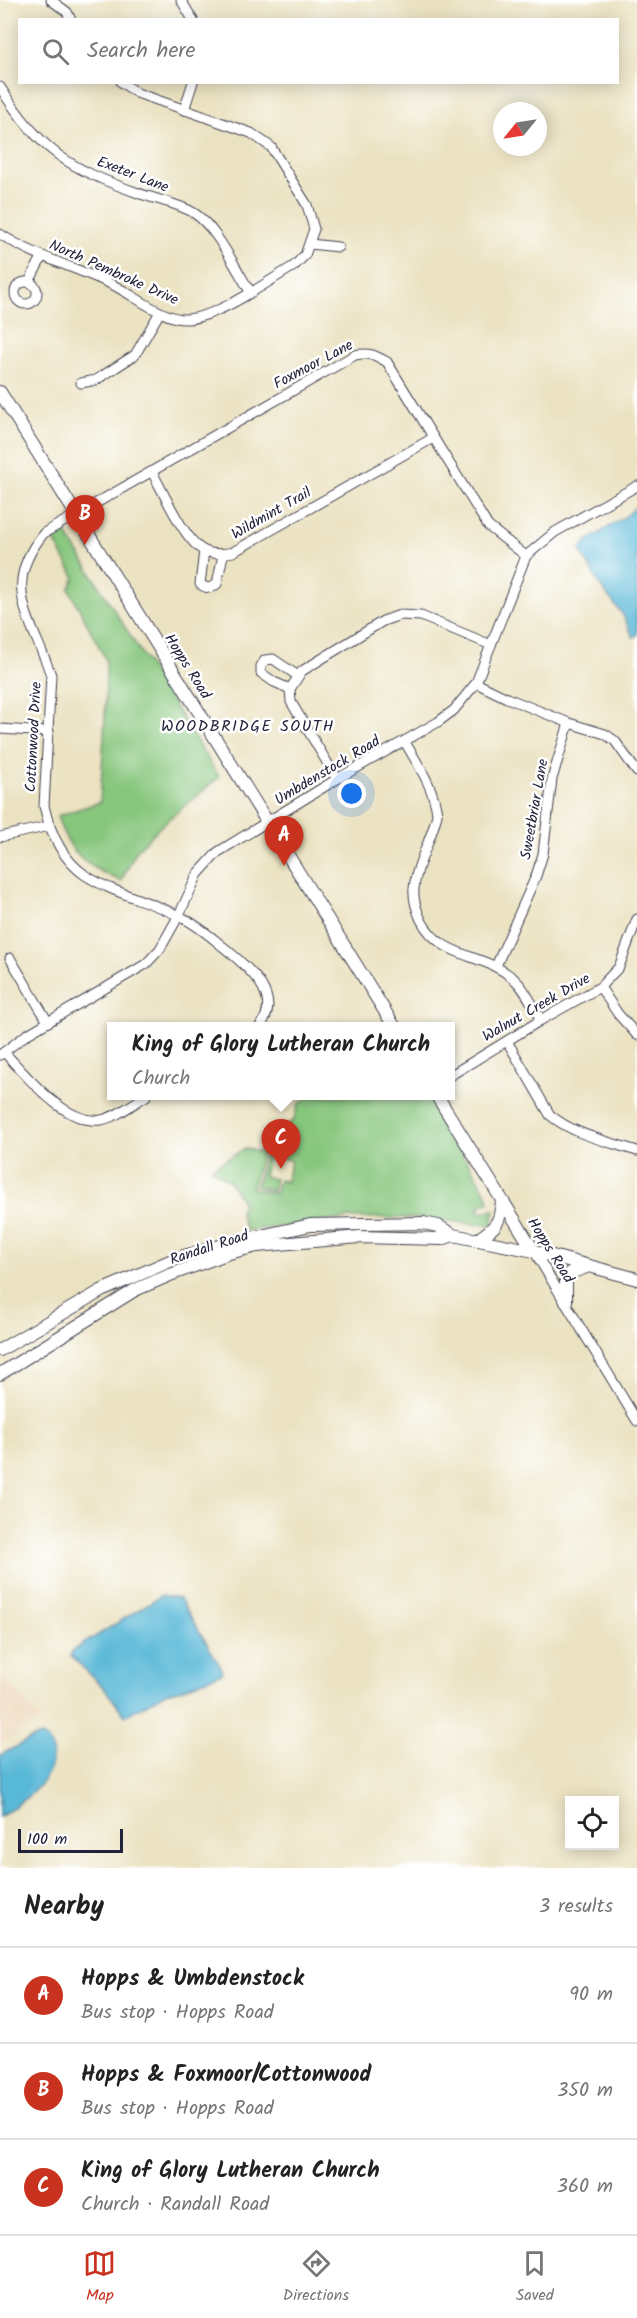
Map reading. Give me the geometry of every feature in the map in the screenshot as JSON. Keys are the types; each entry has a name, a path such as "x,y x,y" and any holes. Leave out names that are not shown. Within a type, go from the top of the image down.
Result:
{"main road":[{"name":"Hopps Road","path":"0,392 392,1022"},
{"name":"Hopps Road","path":"440,1100 534,1251"},
{"path":"477,1240 496,1228 501,1214 502,1201"},
{"name":"Randall Road","path":"0,1350 129,1277 177,1258 234,1242 310,1226 423,1223 438,1226 453,1235 534,1251 637,1279"},
{"name":"Randall Road","path":"0,1374 135,1290 230,1253 257,1246 336,1239 441,1239 453,1235"},
{"path":"566,1302 566,1280 570,1273 590,1266"}],"street":[{"path":"51,0 67,12 70,18"},
{"path":"181,0 192,18"},
{"path":"124,84 137,93 251,133 271,147 307,205 314,229 310,244 338,247"},
{"path":"184,110 192,84"},
{"name":"Exeter Lane","path":"0,87 18,116 38,140 65,161 98,179 194,213 210,227 250,291"},
{"name":"North Pembroke Drive","path":"0,234 42,257 112,285 160,312 185,320 208,316 294,266 305,255 310,244"},
{"path":"29,282 42,257"},
{"path":"81,383 96,380 135,355 160,312"},
{"name":"Foxmoor Lane","path":"77,515 356,355 364,353 374,354 387,362 488,526 525,556"},
{"name":"Wildmint Trail","path":"204,551 223,555 233,552 433,438"},
{"path":"152,472 188,536 204,551 200,584 206,588 217,584 223,555"},
{"path":"525,556 555,532 637,486"},
{"name":"Cottonwood Drive","path":"77,515 44,533 32,543 20,560 11,581 19,616 46,662 51,675 44,806 49,826 63,853 86,875 179,915 205,932 252,972 260,982 268,1002 266,1017 263,1022"},
{"name":"Umbdenstock Road","path":"2,1054 48,1022 146,964 160,949 198,874 208,861 230,844 337,779 405,742 454,710 476,683 525,556"},
{"path":"337,779 291,702 290,689 302,671 383,621 400,615 422,616 491,645"},
{"path":"290,689 261,673 261,666 265,660 273,659 298,676"},
{"path":"476,683 569,723 605,734 615,741 637,772"},
{"name":"Sweetbriar Lane","path":"496,966 536,876 543,854 552,779 569,723"},
{"path":"0,729 49,732"},
{"path":"405,742 429,786 437,814 414,890 420,918 437,942 496,966 514,978 523,988 541,1020"},
{"path":"0,837 49,826"},
{"name":"Walnut Creek Drive","path":"455,1072 600,987 619,968 637,919"},
{"path":"10,958 48,1022"},
{"path":"600,987 618,1014 637,1035"},
{"path":"507,1041 550,1115 571,1130 637,1150"},
{"path":"2,1054 40,1090 72,1114 85,1120 109,1118 138,1100"},
{"name":"Hopps Road","path":"534,1251 637,1421"}],"shaded area":[{"path":"0,1674 41,1720 0,1744"}],"green space":[{"path":"66,533 219,777 162,825 137,850 121,881 98,870 80,857 67,840 57,816 100,802 105,719 106,660 69,589 75,578 54,540"},
{"path":"305,1100 430,1100 487,1194 489,1202 480,1205 481,1209 477,1210 478,1213 495,1210 492,1226 421,1218 352,1218 246,1231 240,1213 242,1202 230,1182 211,1168 246,1148 257,1152 263,1150 252,1188 275,1194 279,1180 286,1182 291,1161 273,1155 268,1147 273,1143 276,1131 294,1120 298,1105"},
{"path":"266,1150 268,1158 264,1176 275,1179 272,1191 256,1186"}],"water":[{"path":"637,506 637,635 633,637 623,615 601,587 580,550 586,542"},
{"path":"162,1595 180,1599 222,1669 222,1673 166,1693 125,1716 105,1689 71,1656 72,1651"},
{"path":"42,1736 52,1748 49,1771 36,1789 0,1817 0,1755 33,1738"}],"place":[{"name":"Hopps & Foxmoor/Cottonwood","path":"85,545"},
{"name":"Hopps & Umbdenstock","path":"284,866"},
{"name":"King of Glory Lutheran Church","path":"281,1169"}],"district":[{"name":"WOODBRIDGE SOUTH","path":"248,725"}]}
